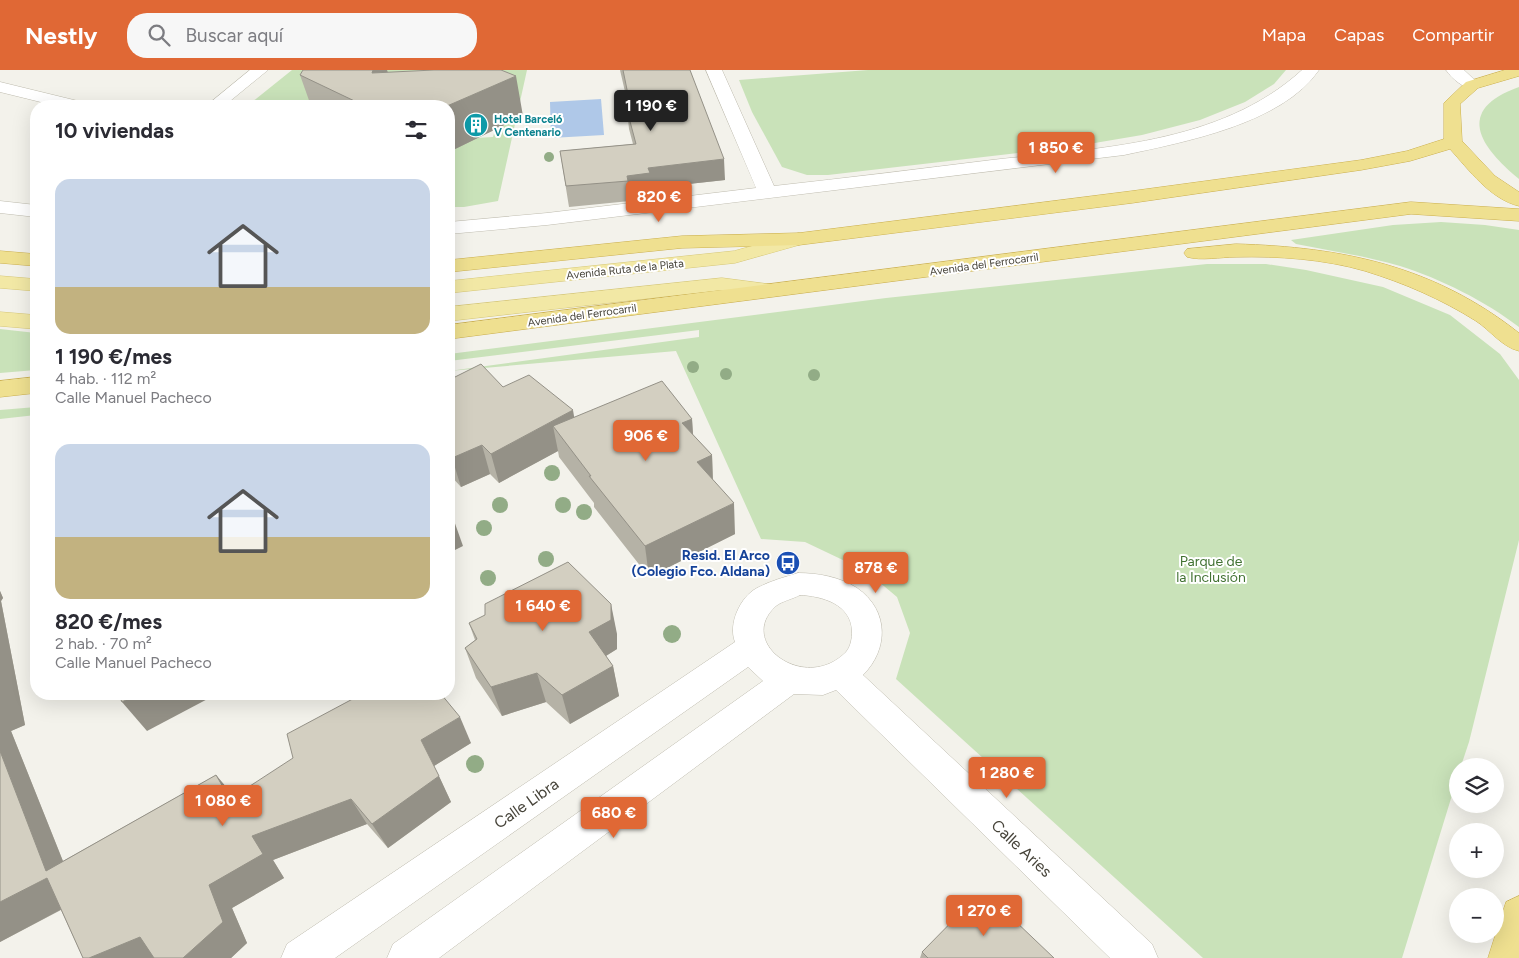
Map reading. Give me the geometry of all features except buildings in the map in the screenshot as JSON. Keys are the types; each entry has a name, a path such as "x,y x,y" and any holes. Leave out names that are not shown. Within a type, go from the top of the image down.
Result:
{"highway":[{"path":"1519,71 1472,85 1452,103 1453,142 1488,180 1519,200"},
{"path":"455,265 682,242 799,240 1361,165 1410,156 1453,142"},
{"name":"Avenida del Ferrocarril","path":"455,331 1411,208 1519,215"},
{"path":"869,279 1001,271 1216,250 1313,255 1396,273 1433,288 1468,306 1519,344"},
{"path":"0,257 30,260"},
{"path":"0,389 30,386"},
{"path":"1508,958 1519,915"}],"main road":[{"name":"Avenida Ruta de la Plata","path":"455,286 626,270 735,257 799,240"},
{"path":"0,282 30,284"},
{"name":"Avenida Ruta de la Plata","path":"455,313 722,284 768,290"},
{"path":"0,318 30,321"}],"street":[{"path":"222,100 260,70"},
{"path":"714,70 768,193"},
{"path":"455,227 547,219 1134,148 1198,133 1257,112 1300,82 1311,70"},
{"path":"1454,70 1472,85"},
{"path":"1514,70 1519,71"},
{"path":"0,87 52,100"},
{"path":"0,207 30,210"},
{"path":"455,214 533,214 547,219"},
{"path":"798,584 818,584 836,590 852,601 863,614 868,631 866,648 857,663 842,675 826,680 808,682 790,679 766,667 751,648 747,634 749,620 755,607 766,596 779,588 798,584"},
{"name":"Calle Libra","path":"300,958 751,648"},
{"name":"Calle Aries","path":"842,675 1138,958"},
{"path":"407,958 790,679"}],"green space":[{"path":"292,70 527,70 498,201 464,207 455,207 455,148 476,138 493,137 495,130 513,121 455,107 455,100 254,100"},
{"path":"868,70 1286,70 1274,84 1245,102 1200,120 1142,135 1071,147 828,175 807,175 782,167 752,112 739,80"},
{"path":"1519,87 1519,179 1493,154 1485,142 1480,130 1480,118 1486,107 1499,96"},
{"path":"1441,222 1485,225 1519,230 1519,327 1492,308 1447,284 1415,271 1374,259 1296,244 1291,240 1393,225"},
{"name":"Parque de la Inclusión","path":"1207,264 1266,264 1306,270 1383,287 1450,315 1500,354 1519,380 1519,540 1469,742 1464,758 1449,758 1449,805 1402,958 1203,958 896,679 910,633 897,597 866,571 805,542 761,539 676,351 455,370 699,337 699,330 455,360 455,353 886,298"},
{"path":"0,329 30,332 30,370 0,373"},
{"path":"30,408 30,416 0,419 0,410"}],"water":[{"path":"601,99 604,135 551,138 550,102"}],"place":[{"name":"Hotel Barceló V Centenario","path":"476,125"},
{"name":"Resid. El Arco (Colegio Fco. Aldana)","path":"788,563"}]}
